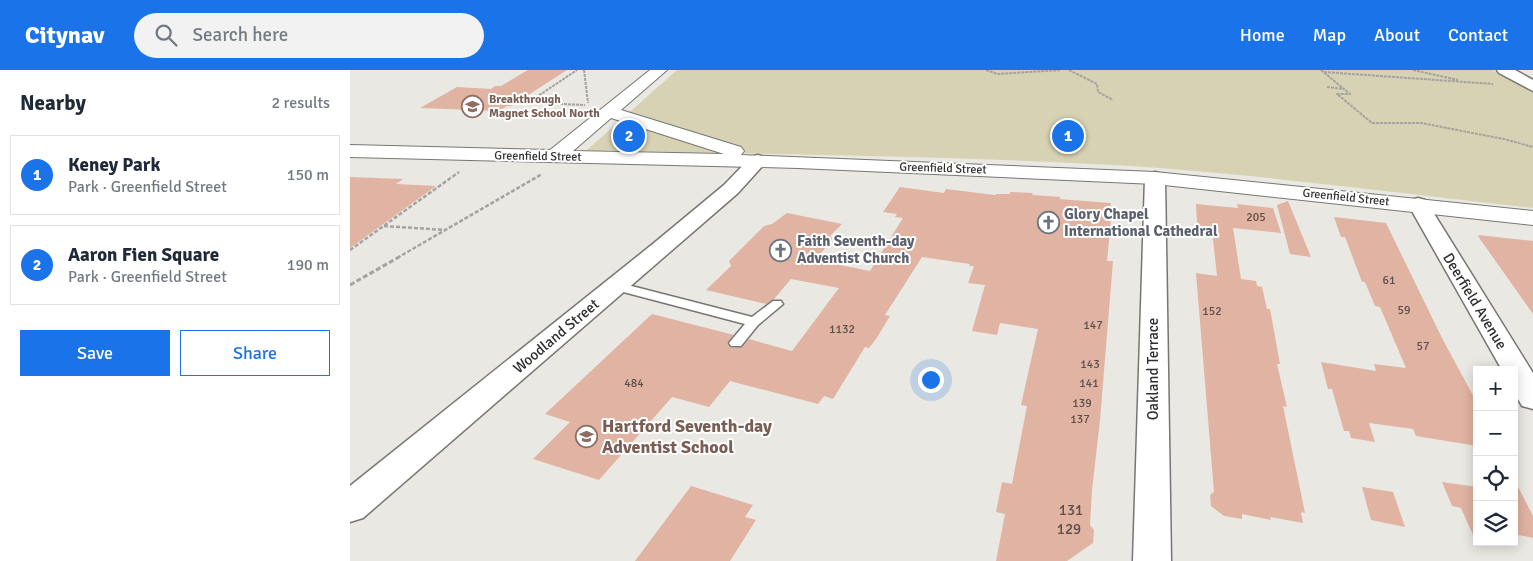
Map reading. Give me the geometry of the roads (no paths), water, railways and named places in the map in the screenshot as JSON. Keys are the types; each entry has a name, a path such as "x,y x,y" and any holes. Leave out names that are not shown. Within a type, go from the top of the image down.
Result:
{"street":[{"path":"552,164 659,70"},
{"path":"1504,70 1533,86"},
{"path":"609,112 678,135 726,148 758,161"},
{"name":"Greenfield Street","path":"350,151 552,164 758,161 1155,178 1418,204 1533,218"},
{"name":"Woodland Street","path":"350,507 731,189 758,161"},
{"name":"Oakland Terrace","path":"1152,561 1155,178"},
{"name":"Deerfield Avenue","path":"1418,204 1533,398"}],"lane":[{"path":"616,286 754,322"},
{"path":"736,344 754,322 777,304"}],"place":[{"name":"Breakthrough Magnet School North","path":"473,106"},
{"name":"Aaron Fien Square","path":"629,136"},
{"name":"Keney Park","path":"1068,136"},
{"name":"Glory Chapel International Cathedral","path":"1048,223"},
{"name":"Faith Seventh-day Adventist Church","path":"781,250"},
{"name":"Hartford Seventh-day Adventist School","path":"586,436"}]}
